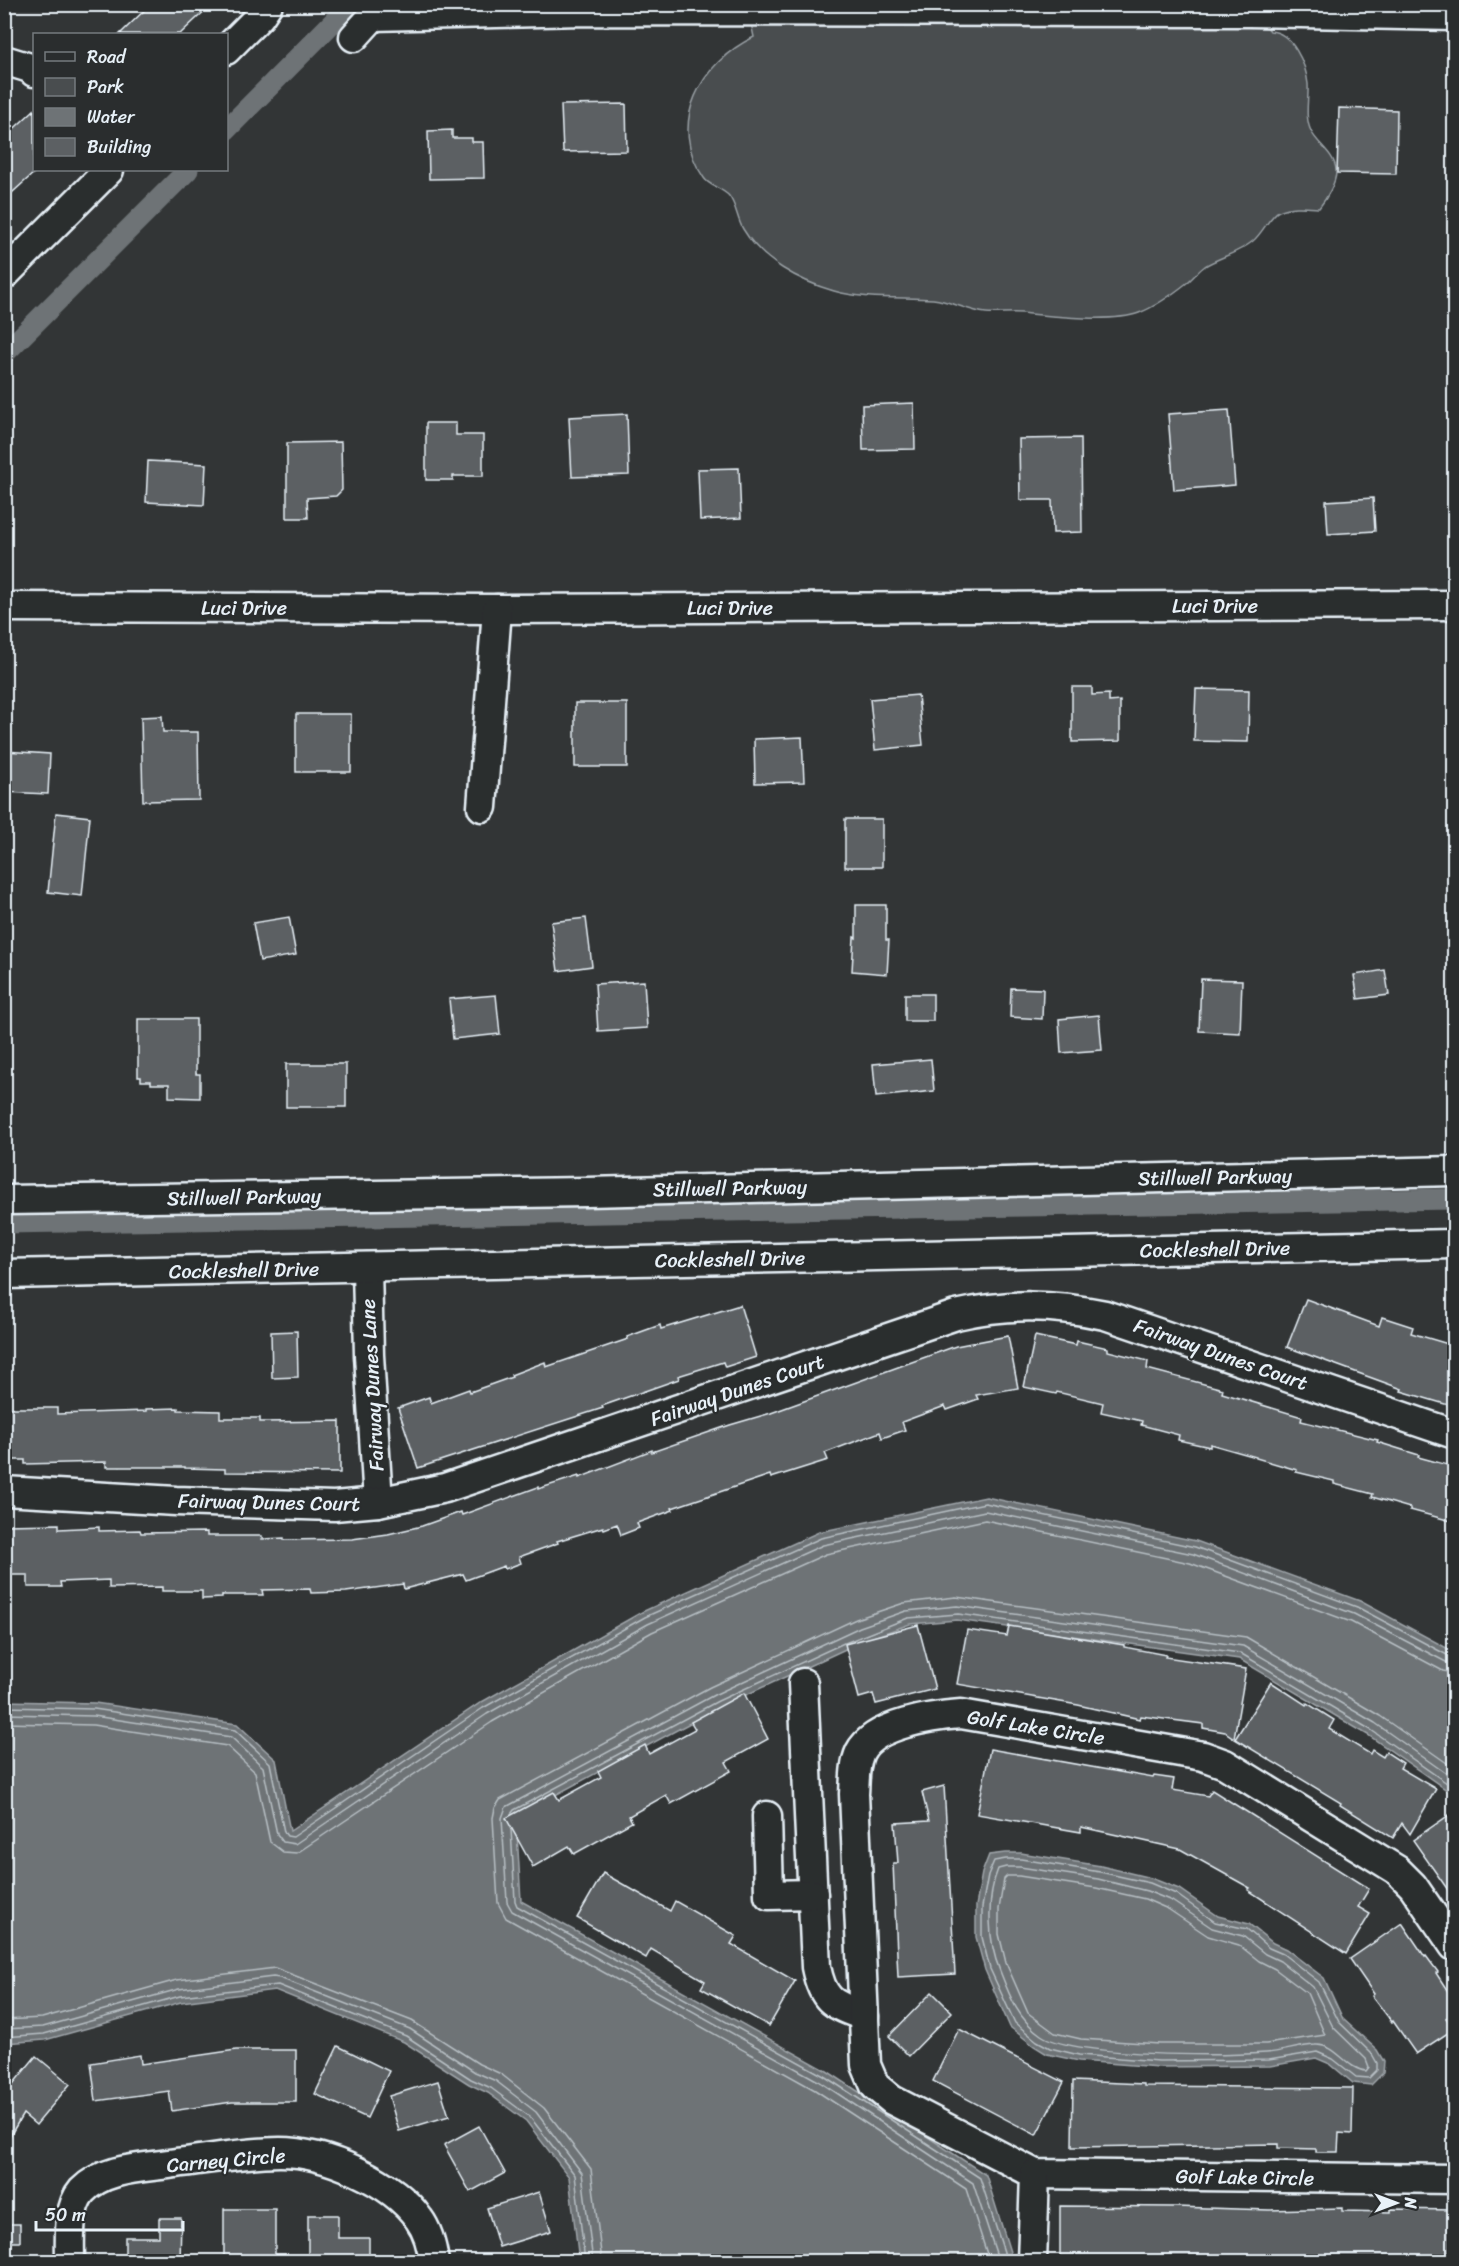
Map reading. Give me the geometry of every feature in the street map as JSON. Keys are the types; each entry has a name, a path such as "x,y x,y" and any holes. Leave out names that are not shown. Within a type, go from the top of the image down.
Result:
{"street":[{"path":"228,48 260,16 266,5"},
{"path":"354,37 379,10 1249,12 1455,16"},
{"path":"4,60 33,71"},
{"path":"4,275 108,171"},
{"name":"Luci Drive","path":"4,607 497,609 1455,605"},
{"path":"482,807 497,609"},
{"name":"Stillwell Parkway","path":"4,1200 587,1192 1455,1172"},
{"name":"Cockleshell Drive","path":"4,1274 1455,1244"},
{"name":"Fairway Dunes Lane","path":"367,1267 369,1367 378,1502"},
{"name":"Fairway Dunes Court","path":"4,1491 176,1501 334,1506 378,1502 445,1488 956,1315 1018,1305 1048,1305 1105,1315 1455,1434"},
{"path":"803,1683 816,1967 820,1988 830,1999 841,2007 864,2016"},
{"name":"Golf Lake Circle","path":"1455,1946 1413,1886 1397,1870 1226,1764 1203,1756 961,1714 938,1716 894,1727 874,1736 860,1752 855,1773 866,2065 874,2086 892,2100 1035,2174 1455,2180"},
{"path":"767,1816 770,1895 813,1894"},
{"name":"Carney Circle","path":"70,2262 73,2212 80,2193 98,2178 121,2171 280,2152 301,2154 345,2166 386,2189 404,2202 420,2219 429,2238 434,2262"},
{"path":"1032,2262 1035,2174"}],"green space":[{"path":"1248,4 1270,31 1285,37 1291,43 1301,59 1308,84 1309,126 1314,136 1333,159 1336,170 1335,180 1319,208 1294,207 1279,211 1248,245 1205,266 1171,295 1139,313 1113,318 1098,318 986,313 933,299 858,296 821,287 782,268 760,251 743,229 729,196 706,181 693,157 688,137 689,116 695,97 705,78 718,62 735,48 754,37 747,5"}],"water":[{"path":"986,1497 1196,1541 1360,1601 1454,1652 1454,1795 1368,1735 1239,1659 957,1620 910,1624 865,1640 720,1707 516,1816 521,1901 827,2071 986,2175 1010,2252 1009,2261 579,2261 569,2177 526,2121 488,2093 469,2084 404,2042 275,1990 181,2002 45,2040 5,2043 5,1701 95,1703 237,1724 276,1760 290,1831 480,1703 642,1612 819,1532"},
{"path":"1021,1853 1101,1866 1151,1878 1179,1889 1218,1916 1249,1924 1324,1978 1343,2019 1377,2050 1384,2062 1383,2073 1371,2085 1353,2083 1330,2064 1316,2058 1270,2066 1159,2067 1079,2061 1047,2054 1010,2027 985,1970 976,1937 976,1906 982,1873 989,1855"}],"building":[{"path":"151,4 212,4 181,33 121,33"},
{"path":"626,104 627,151 563,152 561,105"},
{"path":"1339,108 1397,110 1396,174 1337,173"},
{"path":"33,111 34,173 4,200 4,138"},
{"path":"452,130 452,138 472,138 472,142 483,142 484,178 429,179 428,131"},
{"path":"914,403 915,449 863,450 862,405"},
{"path":"1229,410 1235,485 1174,490 1168,414"},
{"path":"627,414 629,475 572,477 569,417"},
{"path":"426,423 456,423 456,435 483,435 483,476 453,476 453,480 426,480"},
{"path":"1081,438 1082,532 1053,533 1052,500 1020,500 1019,439"},
{"path":"341,442 342,490 336,496 307,498 308,518 287,518 287,443"},
{"path":"148,461 206,464 204,505 146,502"},
{"path":"739,468 741,518 700,520 698,469"},
{"path":"1373,498 1375,531 1328,534 1326,501"},
{"path":"1072,687 1092,687 1092,695 1109,694 1109,702 1120,701 1120,741 1072,742"},
{"path":"1196,689 1249,690 1248,742 1194,741"},
{"path":"918,695 923,745 875,750 870,699"},
{"path":"575,703 627,703 627,767 575,767"},
{"path":"296,714 351,714 351,772 296,772"},
{"path":"162,716 163,732 198,732 199,800 143,801 141,717"},
{"path":"802,737 804,782 755,783 754,739"},
{"path":"4,751 50,754 48,794 4,792"},
{"path":"56,813 90,817 82,896 48,892"},
{"path":"845,819 882,819 882,867 845,867"},
{"path":"856,905 886,905 886,940 889,940 887,974 852,971 854,937 856,938"},
{"path":"289,917 296,955 260,961 253,923"},
{"path":"586,918 592,966 558,971 551,922"},
{"path":"1385,970 1389,995 1358,999 1354,975"},
{"path":"1201,979 1242,980 1240,1033 1199,1031"},
{"path":"644,981 647,1028 598,1031 595,984"},
{"path":"1011,988 1043,989 1042,1019 1010,1017"},
{"path":"905,994 933,994 933,1021 905,1021"},
{"path":"496,995 500,1034 453,1039 449,999"},
{"path":"1099,1015 1102,1050 1061,1053 1059,1019"},
{"path":"138,1019 196,1019 196,1074 200,1074 200,1098 169,1097 169,1084 151,1084 151,1081 141,1081 141,1077 138,1077"},
{"path":"931,1059 934,1091 876,1097 873,1064"},
{"path":"286,1064 346,1064 346,1107 286,1107"},
{"path":"1306,1299 1379,1326 1382,1317 1413,1327 1411,1333 1455,1346 1455,1407 1401,1391 1402,1389 1287,1347"},
{"path":"740,1305 756,1357 725,1367 723,1362 678,1376 679,1379 602,1406 603,1408 418,1468 398,1408 429,1397 431,1403 469,1389 470,1392 545,1362 546,1367 628,1339 627,1337 660,1325 661,1329"},
{"path":"297,1331 298,1377 272,1378 271,1332"},
{"path":"1008,1336 1018,1388 976,1395 978,1399 947,1410 945,1406 902,1422 905,1430 882,1438 880,1432 825,1453 828,1460 771,1478 770,1475 672,1508 673,1510 637,1523 639,1528 621,1535 617,1524 604,1529 603,1527 557,1541 558,1543 519,1557 521,1563 505,1569 504,1566 466,1580 463,1574 404,1589 403,1584 346,1592 311,1593 310,1589 262,1590 263,1595 222,1595 222,1598 202,1599 202,1591 162,1591 162,1587 109,1588 109,1580 60,1582 61,1587 28,1587 28,1575 4,1575 4,1525 59,1524 59,1529 99,1527 99,1531 140,1530 141,1533 207,1532 207,1536 262,1536 262,1539 284,1538 284,1540 352,1539 422,1526 461,1512 462,1515 538,1487 538,1489 579,1476 579,1478 652,1450 652,1452 771,1413 956,1346"},
{"path":"1035,1336 1076,1345 1077,1341 1108,1348 1108,1351 1148,1361 1147,1369 1223,1389 1222,1393 1302,1417 1301,1421 1378,1440 1377,1442 1419,1455 1418,1457 1455,1467 1455,1522 1410,1510 1410,1508 1372,1497 1373,1494 1296,1472 1297,1470 1256,1457 1210,1444 1210,1447 1178,1440 1179,1435 1141,1425 1142,1421 1101,1412 1103,1403 1024,1387"},
{"path":"4,1408 57,1408 57,1414 178,1408 178,1410 220,1411 220,1418 260,1418 260,1422 340,1421 340,1473 225,1472 225,1469 185,1467 106,1467 106,1462 25,1464 25,1460 4,1460"},
{"path":"918,1625 935,1689 876,1704 873,1694 859,1698 845,1644"},
{"path":"1009,1626 1124,1645 1124,1647 1166,1655 1165,1657 1246,1669 1234,1738 1225,1732 1203,1728 1203,1724 1141,1716 1140,1719 1078,1705 957,1684 967,1630 1007,1636"},
{"path":"1271,1682 1334,1720 1329,1729 1370,1754 1372,1750 1383,1757 1386,1752 1403,1763 1400,1768 1436,1789 1410,1834 1402,1823 1393,1838 1340,1805 1341,1803 1235,1739"},
{"path":"744,1693 768,1739 726,1762 731,1771 671,1804 666,1795 629,1816 632,1822 574,1854 569,1846 533,1867 506,1818 554,1792 559,1800 601,1777 598,1771 645,1745 649,1754 695,1729 691,1722"},
{"path":"990,1749 1153,1778 1154,1776 1174,1779 1172,1790 1208,1796 1212,1790 1369,1889 1358,1907 1370,1914 1346,1954 1248,1890 1250,1888 1180,1849 1081,1827 1081,1832 977,1814"},
{"path":"944,1786 955,1974 898,1977 893,1863 898,1863 895,1823 929,1821 922,1792"},
{"path":"1455,1811 1455,1900 1413,1840"},
{"path":"603,1873 670,1911 675,1901 736,1936 731,1944 795,1981 769,2026 701,1988 705,1981 651,1949 646,1958 577,1918"},
{"path":"1402,1923 1438,1972 1436,1973 1455,2002 1455,2012 1446,2018 1454,2029 1416,2054 1372,1996 1374,1994 1350,1959"},
{"path":"932,1992 952,2012 909,2056 889,2036"},
{"path":"959,2029 1064,2082 1036,2135 933,2081"},
{"path":"338,2046 389,2071 367,2118 315,2094"},
{"path":"236,2050 296,2050 296,2102 232,2102 172,2111 169,2091 96,2101 91,2063 140,2055 141,2064"},
{"path":"36,2056 70,2084 36,2125 23,2114 4,2146 4,2095"},
{"path":"438,2081 449,2116 399,2131 389,2096"},
{"path":"1073,2081 1144,2084 1144,2086 1353,2088 1352,2134 1339,2133 1338,2152 1278,2148 1278,2144 1072,2147"},
{"path":"479,2126 505,2173 470,2192 444,2145"},
{"path":"539,2192 551,2231 499,2247 487,2208"},
{"path":"1060,2206 1269,2210 1342,2208 1342,2211 1391,2212 1391,2209 1455,2210 1455,2262 1060,2262"},
{"path":"224,2209 275,2209 275,2257 224,2257"},
{"path":"308,2215 338,2215 338,2238 369,2238 369,2262 308,2262"},
{"path":"159,2218 181,2218 180,2262 125,2262 125,2237 159,2237"},
{"path":"4,2224 20,2224 20,2242 4,2242"}],"waterway":[{"path":"228,128 351,4"},
{"path":"4,354 187,171"},
{"path":"4,1223 1454,1199"}]}
